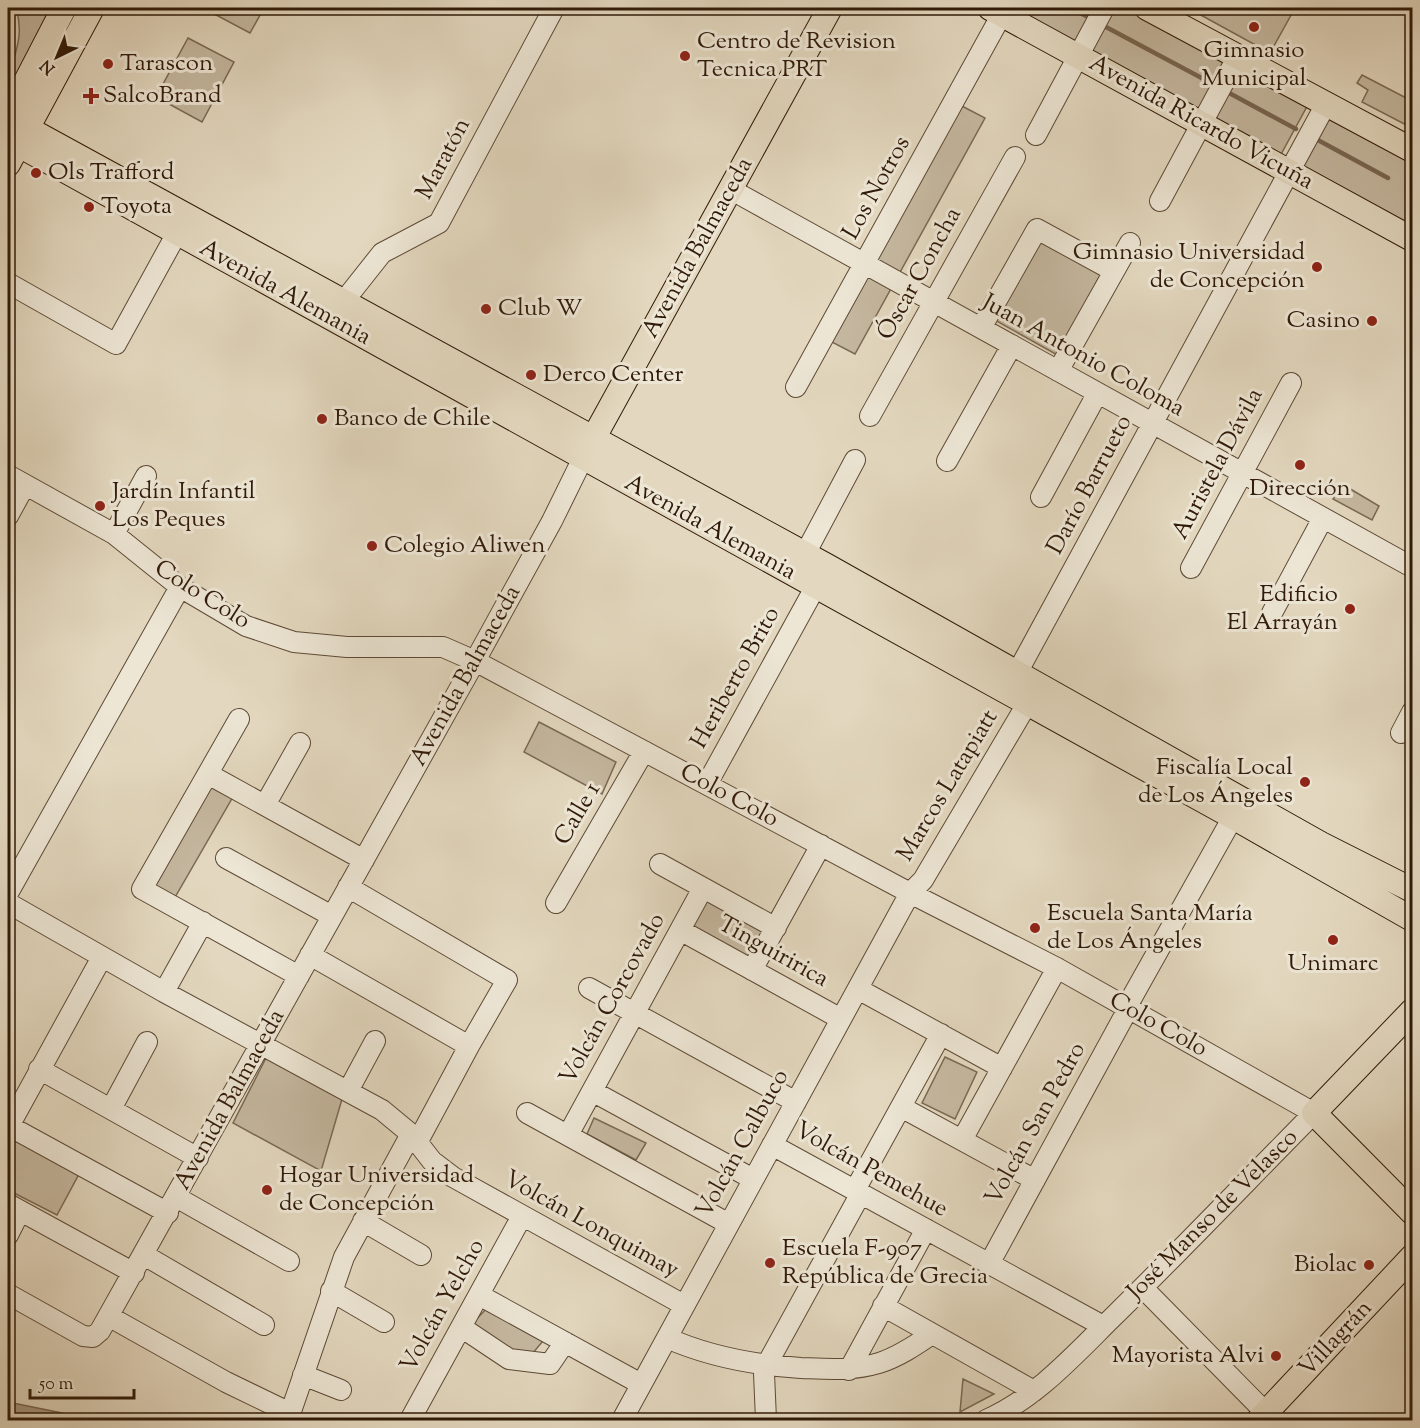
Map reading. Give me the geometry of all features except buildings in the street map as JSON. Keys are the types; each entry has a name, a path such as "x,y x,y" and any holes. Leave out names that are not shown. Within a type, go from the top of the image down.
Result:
{"main road":[{"name":"Avenida Balmaceda","path":"588,447 830,8"},
{"path":"1147,8 1413,150"},
{"path":"62,11 87,17 13,135 62,11"},
{"name":"Avenida Ricardo Vicuña","path":"996,11 1413,239"},
{"name":"Avenida Alemania","path":"13,135 344,301 588,447 821,576 1017,673 1321,844 1413,890"},
{"name":"Avenida Alemania","path":"13,135 177,233 588,447 805,554 821,576 1027,703 1413,919"},
{"name":"José Manso de Velasco","path":"1314,1113 1413,1011"},
{"name":"Colo Colo","path":"1314,1113 1413,1212"},
{"name":"Villagrán","path":"1263,1417 1413,1257"}],"street":[{"name":"Maratón","path":"344,301 382,252 439,223 554,8"},
{"path":"1036,135 1104,8"},
{"name":"Los Notros","path":"796,387 865,263 996,11"},
{"path":"1160,201 1238,56"},
{"name":"Darío Barrueto","path":"1017,673 1326,104"},
{"name":"Óscar Concha","path":"870,416 1015,157"},
{"name":"Juan Antonio Coloma","path":"730,189 1413,567"},
{"path":"981,328 1036,229 1114,271"},
{"path":"8,283 116,344 177,233"},
{"path":"1058,371 1130,243"},
{"path":"947,461 1012,345"},
{"name":"Auristela Dávila","path":"1191,568 1291,383"},
{"path":"1041,497 1097,394"},
{"name":"Avenida Balmaceda","path":"8,1294 83,1336 93,1337 110,1317 476,661 552,521 588,447"},
{"path":"805,554 855,460"},
{"name":"Colo Colo","path":"8,476 114,534 180,587 246,626 294,642 347,646 443,647 476,661 910,893 1057,968 1314,1113"},
{"path":"114,534 146,476"},
{"path":"8,516 25,485"},
{"path":"1272,614 1323,518"},
{"name":"Heriberto Brito","path":"706,784 821,576"},
{"path":"8,893 14,867 180,587"},
{"path":"1017,673 1027,703"},
{"name":"Marcos Latapiatt","path":"910,893 923,880 1027,703"},
{"path":"1401,733 1413,712"},
{"path":"239,719 142,889 299,976"},
{"path":"266,805 300,743"},
{"name":"Calle 1","path":"556,903 644,751"},
{"path":"208,774 364,860"},
{"name":"Volcán San Pedro","path":"989,1264 1233,817"},
{"path":"752,970 821,845"},
{"path":"226,858 332,916"},
{"path":"660,864 776,928"},
{"path":"110,1317 289,1417 344,1257 363,1221 507,980 348,887"},
{"name":"Volcán Corcovado","path":"567,1135 703,888"},
{"name":"Volcán Calbuco","path":"622,1420 910,893"},
{"name":"Volcán Lonquimay","path":"8,903 164,992 382,1110 414,1138 432,1161 453,1178 684,1305"},
{"path":"164,992 203,922"},
{"name":"Tinguiririca","path":"680,930 841,1019"},
{"path":"310,955 469,1046"},
{"path":"102,957 8,1127 289,1262"},
{"path":"962,1140 1057,968"},
{"path":"589,988 796,1102"},
{"path":"858,989 1002,1068"},
{"path":"766,1420 764,1373 766,1366 941,1034"},
{"path":"348,1091 375,1041"},
{"path":"111,1109 147,1042"},
{"path":"39,1070 198,1158"},
{"path":"592,1091 753,1179"},
{"path":"901,1107 1035,1180"},
{"path":"527,1113 729,1224"},
{"name":"José Manso de Velasco","path":"986,1420 1006,1411 1034,1391 1143,1288 1314,1113"},
{"name":"Volcán Pemehue","path":"772,1145 1103,1326"},
{"path":"8,1235 14,1208 134,1274"},
{"name":"Volcán Yelcho","path":"410,1420 522,1216"},
{"path":"363,1221 421,1255"},
{"path":"849,1370 926,1229"},
{"path":"144,1255 264,1325"},
{"path":"1143,1288 1263,1417"},
{"path":"331,1291 384,1322"},
{"path":"478,1295 641,1384"},
{"path":"884,1306 1034,1391"},
{"path":"461,1327 509,1359 550,1364 565,1342"},
{"path":"667,1338 684,1346 736,1361 766,1366 849,1370 882,1362 911,1348 932,1334"},
{"path":"303,1375 340,1390"}],"shaded area":[{"path":"8,8 12,37 8,66"},
{"path":"16,8 54,8 8,94 10,72 18,43 19,21"},
{"path":"203,8 264,8 250,33"},
{"path":"999,8 1142,8 1311,99 1279,158"},
{"name":"Gimnasio Municipal","path":"1188,8 1295,8 1270,53"},
{"path":"188,38 234,62 202,122 156,97"},
{"path":"1362,75 1412,101 1412,128 1362,102 1368,90 1357,83"},
{"path":"960,105 985,118 855,354 828,340"},
{"path":"1330,107 1412,152 1412,234 1296,169"},
{"path":"1036,238 1103,270 1059,356 993,319"},
{"path":"1342,484 1379,506 1372,520 1333,499"},
{"path":"539,722 616,762 602,794 524,752"},
{"path":"210,782 234,795 174,899 150,888"},
{"path":"705,898 766,931 751,959 692,927"},
{"path":"267,1056 342,1099 321,1171 233,1123"},
{"path":"945,1057 977,1072 955,1119 922,1103"},
{"path":"594,1118 646,1143 636,1160 587,1134"},
{"path":"11,1138 79,1174 57,1215 8,1190 8,1145"},
{"path":"488,1307 543,1341 532,1354 508,1353 471,1325"},
{"path":"963,1379 994,1394 960,1412"},
{"path":"8,1402 62,1413 83,1420 8,1420"}],"waterway":[{"path":"1070,8 1086,16"},
{"path":"1106,27 1211,83"},
{"path":"1231,94 1296,129"},
{"path":"1316,139 1388,178"},
{"path":"1407,188 1412,191"}],"place":[{"name":"Gimnasio Municipal","path":"1254,27"},
{"name":"Centro de Revision Tecnica PRT","path":"685,56"},
{"name":"Tarascon","path":"108,64"},
{"name":"SalcoBrand","path":"91,96"},
{"name":"Ols Trafford","path":"36,173"},
{"name":"Toyota","path":"89,207"},
{"name":"Gimnasio Universidad de Concepción","path":"1317,267"},
{"name":"Club W","path":"486,309"},
{"name":"Casino","path":"1372,321"},
{"name":"Derco Center","path":"531,375"},
{"name":"Banco de Chile","path":"322,419"},
{"name":"Dirección","path":"1300,465"},
{"name":"Jardín Infantil Los Peques","path":"100,506"},
{"name":"Colegio Aliwen","path":"372,546"},
{"name":"Edificio El Arrayán","path":"1350,609"},
{"name":"Fiscalía Local de Los Ángeles","path":"1305,782"},
{"name":"Escuela Santa María de Los Ángeles","path":"1035,928"},
{"name":"Unimarc","path":"1333,940"},
{"name":"Hogar Universidad de Concepción","path":"267,1190"},
{"name":"Escuela F-907 República de Grecia","path":"770,1263"},
{"name":"Biolac","path":"1369,1265"},
{"name":"Mayorista Alvi","path":"1276,1356"}]}
